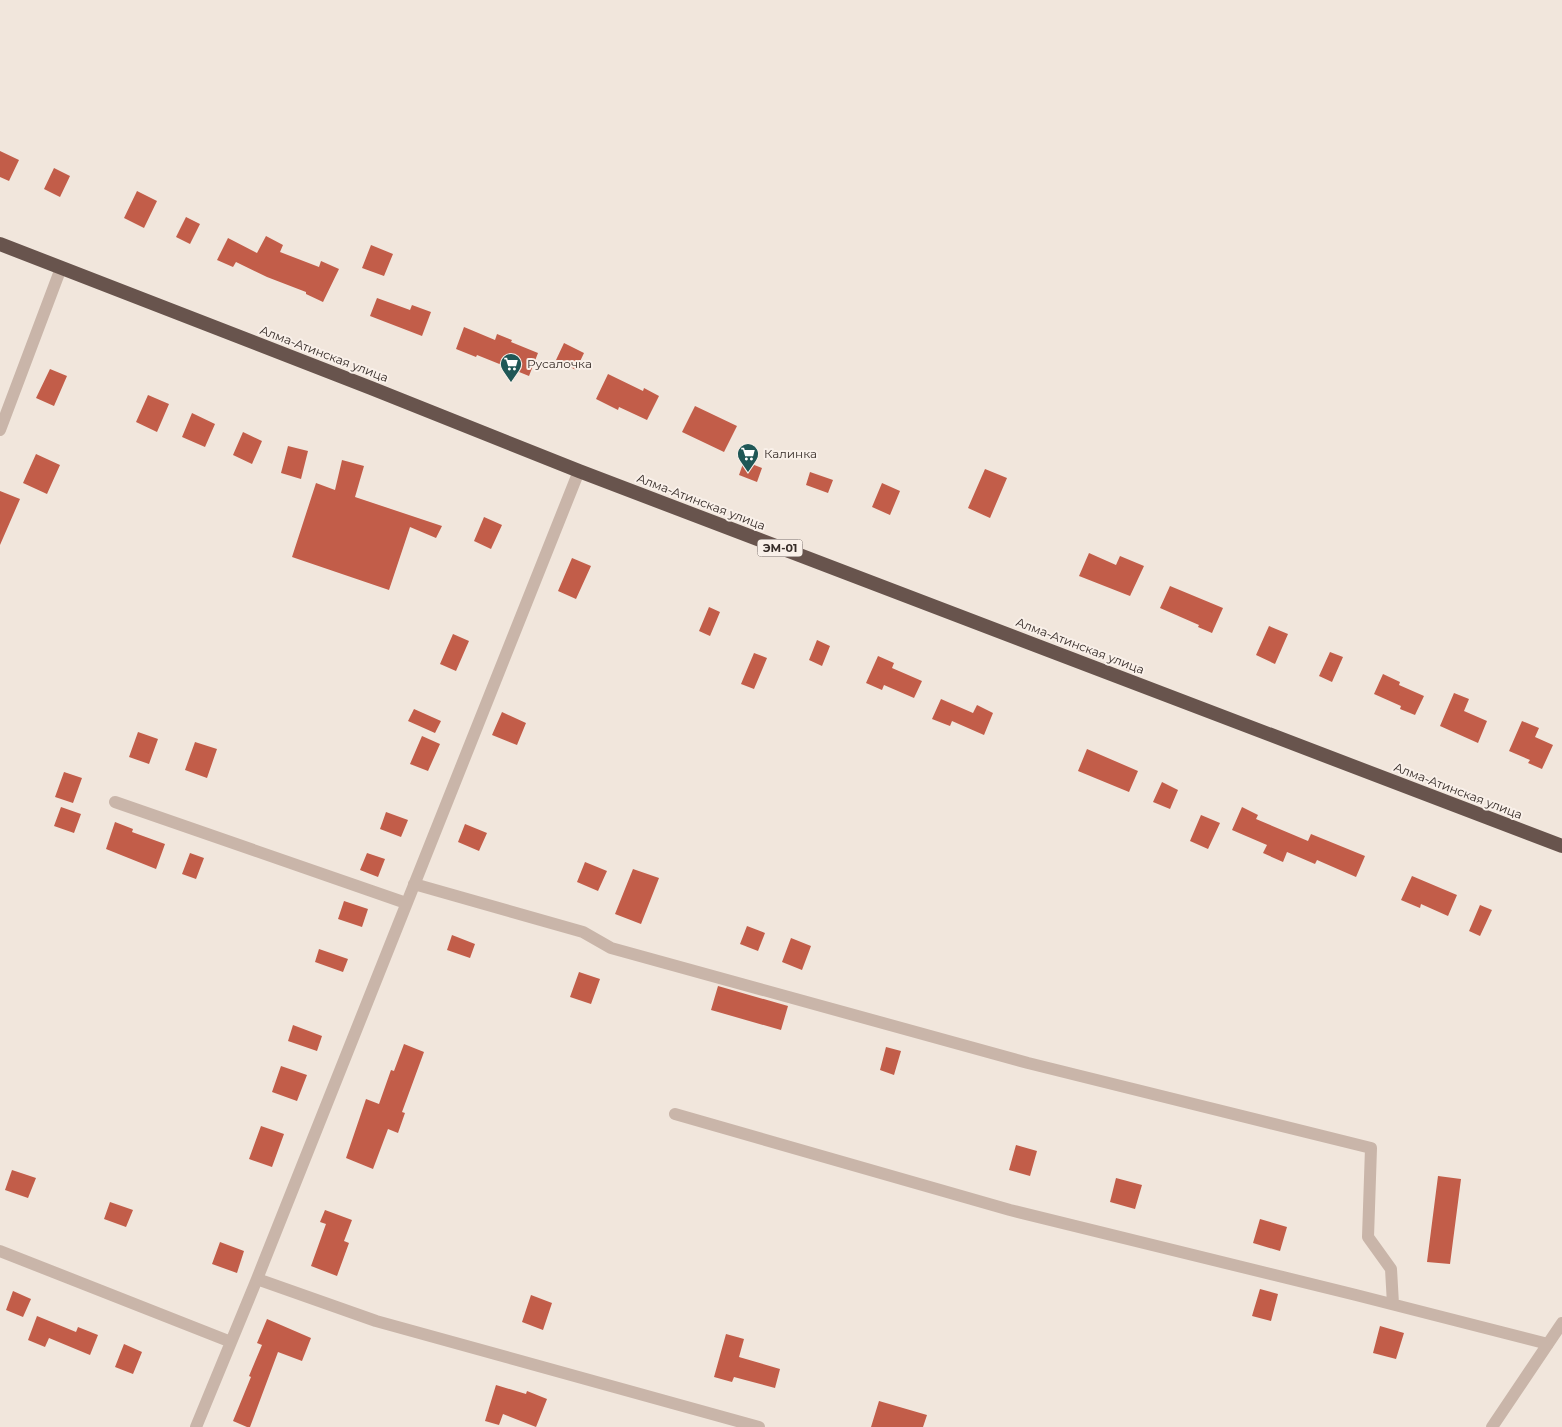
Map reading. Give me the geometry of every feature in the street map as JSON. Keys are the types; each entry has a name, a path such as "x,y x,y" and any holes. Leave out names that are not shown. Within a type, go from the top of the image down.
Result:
{"highway":[{"name":"Алма-Атинская улица","path":"0,244 579,471 1562,846"}],"street":[{"path":"0,430 61,268"},
{"path":"196,1427 257,1280 579,471"},
{"path":"115,802 406,904"},
{"path":"414,884 583,932 610,948 830,1010 1028,1063 1371,1148 1368,1237 1391,1269 1393,1304"},
{"path":"675,1114 1010,1210 1548,1344"},
{"path":"0,1251 231,1342"},
{"path":"257,1280 376,1321 759,1427"},
{"path":"1492,1427 1562,1323"}],"building":[{"path":"0,151 19,160 9,181 0,177"},
{"path":"54,168 70,176 60,197 44,189"},
{"path":"137,191 157,201 144,228 124,218"},
{"path":"186,217 200,224 190,244 176,237"},
{"path":"266,236 283,245 280,252 319,267 321,261 339,269 323,302 306,294 306,292 267,277 236,262 233,267 217,260 228,238 257,253"},
{"path":"371,245 393,254 384,276 362,268"},
{"path":"377,298 410,310 412,305 431,312 422,336 370,316"},
{"path":"464,327 495,340 497,334 538,353 529,376 477,355 476,357 456,349"},
{"path":"564,343 584,353 576,370 556,360"},
{"path":"50,369 67,376 54,406 36,398"},
{"path":"608,374 643,391 644,388 659,396 647,420 619,407 618,410 596,399"},
{"path":"148,395 169,404 157,432 136,422"},
{"path":"695,406 737,426 724,452 682,432"},
{"path":"192,413 215,424 205,447 182,437"},
{"path":"243,432 262,441 252,464 233,455"},
{"path":"288,446 308,451 301,479 281,473"},
{"path":"36,454 60,465 47,494 23,483"},
{"path":"342,460 364,466 355,497 442,526 436,538 410,527 389,590 292,557 316,483 335,490"},
{"path":"744,461 762,468 757,482 739,475"},
{"path":"985,469 1007,478 990,518 968,508"},
{"path":"810,472 833,480 828,493 806,485"},
{"path":"882,483 900,491 890,515 872,507"},
{"path":"0,491 20,499 0,545"},
{"path":"484,517 502,525 491,549 474,541"},
{"path":"1089,553 1116,565 1120,556 1144,566 1130,596 1079,576"},
{"path":"572,558 591,566 576,599 558,591"},
{"path":"1170,586 1223,608 1212,633 1198,627 1199,625 1160,608"},
{"path":"709,607 720,612 710,636 699,631"},
{"path":"1269,626 1288,634 1275,664 1256,655"},
{"path":"453,634 469,641 456,671 440,664"},
{"path":"817,640 830,646 822,666 809,660"},
{"path":"1330,652 1343,657 1332,682 1319,676"},
{"path":"754,653 767,658 754,689 741,684"},
{"path":"878,656 894,663 892,668 922,681 914,698 884,685 882,690 866,683"},
{"path":"1383,674 1400,682 1399,685 1424,696 1415,715 1400,709 1401,706 1374,694"},
{"path":"1454,693 1469,699 1464,711 1487,721 1478,743 1440,726"},
{"path":"941,699 973,713 977,705 993,713 984,735 952,721 950,726 932,719"},
{"path":"414,709 441,721 435,733 408,721"},
{"path":"502,712 526,723 517,745 492,735"},
{"path":"1522,721 1539,728 1535,737 1553,745 1542,769 1528,763 1530,760 1509,751"},
{"path":"138,732 158,739 149,764 129,757"},
{"path":"422,736 440,744 428,771 410,764"},
{"path":"195,742 217,749 207,778 185,770"},
{"path":"1087,749 1138,771 1129,792 1078,771"},
{"path":"64,772 82,778 73,803 55,797"},
{"path":"1162,782 1178,790 1170,809 1153,802"},
{"path":"61,807 81,814 74,833 54,826"},
{"path":"1242,807 1258,815 1256,819 1308,841 1311,834 1365,856 1356,877 1317,860 1315,864 1287,852 1283,862 1263,853 1267,845 1232,830"},
{"path":"386,812 408,820 401,837 380,829"},
{"path":"1201,815 1220,823 1208,849 1190,841"},
{"path":"115,822 133,829 132,832 165,844 156,869 106,849"},
{"path":"465,824 487,833 479,851 458,842"},
{"path":"190,853 204,858 196,879 182,874"},
{"path":"367,853 385,859 378,877 360,870"},
{"path":"585,862 607,871 598,891 577,882"},
{"path":"633,869 659,878 641,924 615,914"},
{"path":"1412,876 1457,895 1448,916 1421,904 1420,908 1401,900"},
{"path":"344,901 368,909 362,927 338,919"},
{"path":"1480,905 1492,910 1480,936 1469,931"},
{"path":"747,926 765,933 758,951 740,944"},
{"path":"452,935 475,944 470,958 447,950"},
{"path":"791,938 811,946 802,970 782,962"},
{"path":"319,949 348,959 343,972 315,962"},
{"path":"579,972 600,979 591,1004 570,997"},
{"path":"718,986 788,1006 781,1030 711,1010"},
{"path":"293,1025 322,1036 317,1051 288,1041"},
{"path":"404,1044 424,1052 402,1112 405,1113 398,1133 388,1129 373,1169 346,1158 366,1099 379,1104 391,1070 394,1071"},
{"path":"886,1047 901,1051 894,1075 880,1070"},
{"path":"281,1066 307,1075 297,1101 272,1092"},
{"path":"261,1126 284,1134 272,1167 249,1159"},
{"path":"1016,1145 1037,1151 1030,1176 1009,1170"},
{"path":"12,1170 36,1178 28,1198 5,1190"},
{"path":"1438,1176 1461,1179 1450,1264 1427,1262"},
{"path":"1116,1178 1142,1185 1135,1209 1110,1202"},
{"path":"110,1202 133,1210 126,1227 104,1219"},
{"path":"325,1210 352,1220 344,1241 349,1243 337,1276 311,1266 326,1224 320,1222"},
{"path":"1260,1219 1287,1227 1280,1251 1253,1243"},
{"path":"220,1242 244,1251 237,1273 212,1264"},
{"path":"1260,1289 1278,1294 1271,1321 1252,1316"},
{"path":"13,1291 31,1299 23,1317 6,1310"},
{"path":"531,1295 552,1303 543,1330 522,1322"},
{"path":"37,1316 76,1332 78,1327 98,1335 90,1355 49,1338 45,1347 28,1340"},
{"path":"267,1319 311,1338 302,1361 278,1352 250,1427 247,1427 233,1421 262,1345 257,1343"},
{"path":"1380,1326 1404,1333 1396,1359 1373,1353"},
{"path":"726,1334 744,1339 739,1357 780,1369 775,1388 734,1377 732,1382 714,1377"},
{"path":"124,1344 142,1352 133,1374 115,1367"},
{"path":"496,1385 526,1394 527,1391 547,1399 536,1427 503,1414 499,1425 485,1421"},
{"path":"879,1401 927,1415 923,1427 871,1427"}],"place":[{"name":"Русалочка","path":"511,383"},
{"name":"Калинка","path":"748,473"}]}
